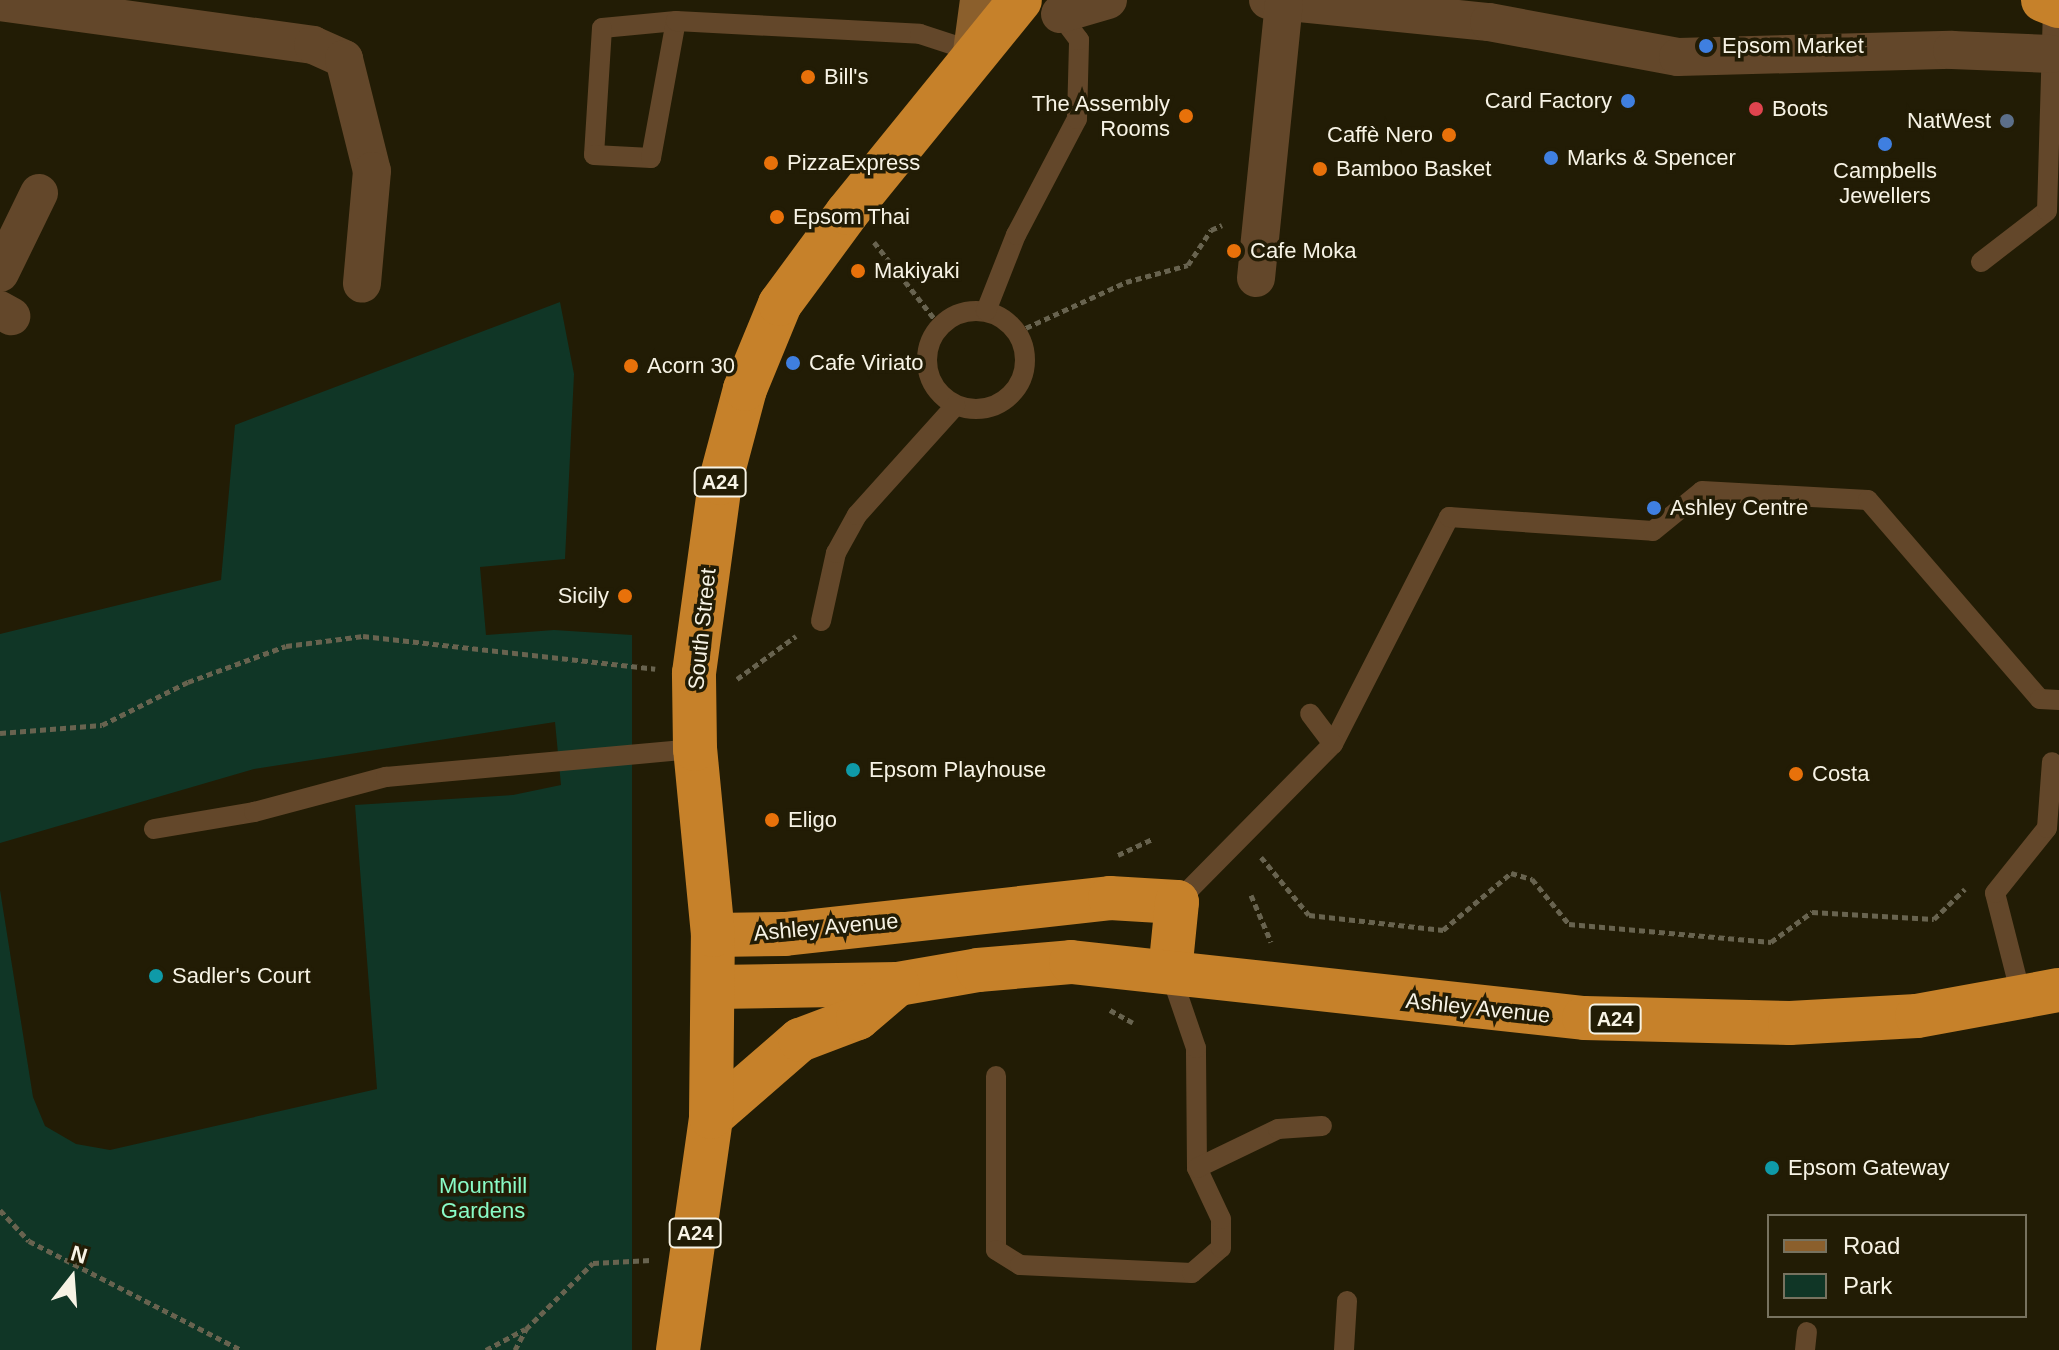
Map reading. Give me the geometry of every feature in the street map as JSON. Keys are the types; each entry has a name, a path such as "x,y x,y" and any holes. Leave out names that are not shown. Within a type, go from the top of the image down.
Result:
{"highway":[{"name":"South Street","path":"678,1350 711,1117 713,935 695,749 694,673 720,483 745,389 780,304 847,213 975,52 1043,5"},
{"name":"Ashley Avenue","path":"713,935 785,934 1110,898 1177,902"},
{"path":"1170,972 1177,902"},
{"name":"Ashley Avenue","path":"714,987 898,984 978,970 1071,962 1584,1018 1805,1022 1917,1016 2040,992"},
{"path":"711,1117 800,1040 858,1018 898,984"}],"main road":[{"path":"975,52 982,0"}],"street":[{"path":"1043,5 1108,0"},
{"path":"1256,278 1276,1 1489,22 1678,57 1952,50 2051,54"},
{"path":"0,2 313,45 344,59 372,171 362,284"},
{"path":"0,273 39,193"}],"lane":[{"path":"1981,262 2047,211 2052,3"},
{"path":"986,311 1016,235 1077,119 1079,40 1043,5"},
{"path":"676,21 651,158 594,155 602,28 676,21 920,34 975,52"},
{"path":"969,311 986,311 1017,332 1026,362 1014,392 987,408 955,406 942,397 927,370 926,354 940,326 969,311"},
{"path":"821,621 836,553 857,515 955,406"},
{"path":"1177,902 1333,744 1449,517 1653,531 1702,491 1868,500 2040,699 2059,700"},
{"path":"1310,714 1333,744"},
{"path":"154,829 254,812 386,777 695,749"},
{"path":"2040,992 1995,893 2047,828 2052,762"},
{"path":"996,1076 996,1250 1020,1265 1192,1273 1221,1248 1221,1219 1197,1168 1196,1048 1170,972"},
{"path":"1197,1168 1278,1129 1322,1126"},
{"path":"1344,1350 1347,1301"}],"path":[{"path":"1017,332 1126,282 1188,265 1211,230 1263,209"},
{"path":"847,213 902,271 940,326"},
{"path":"0,733 102,725 188,682 286,646 363,636 738,679 821,621"},
{"path":"1243,835 1309,915 1443,930 1511,873 1532,879 1569,924 1771,942 1812,912 1934,919 1975,879"},
{"path":"1251,895 1273,947"},
{"path":"0,1210 29,1241 241,1350"},
{"path":"486,1350 526,1329 593,1263 691,1257"},
{"path":"515,1350 526,1329"}],"green space":[{"name":"Mounthill Gardens","path":"560,302 574,374 565,559 480,567 486,635 554,630 632,635 632,1350 0,1350 0,890 33,1097 45,1126 76,1144 110,1150 377,1089 355,805 513,795 561,785 555,722 254,769 0,843 0,634 221,580 235,425"}],"place":[{"name":"Epsom Market","path":"1706,46"},
{"name":"Bill's","path":"808,77"},
{"name":"Card Factory","path":"1628,101"},
{"name":"Boots","path":"1756,109"},
{"name":"The Assembly Rooms","path":"1186,116"},
{"name":"NatWest","path":"2007,121"},
{"name":"Caffè Nero","path":"1449,135"},
{"name":"Campbells Jewellers","path":"1885,144"},
{"name":"Marks & Spencer","path":"1551,158"},
{"name":"PizzaExpress","path":"771,163"},
{"name":"Bamboo Basket","path":"1320,169"},
{"name":"Epsom Thai","path":"777,217"},
{"name":"Cafe Moka","path":"1234,251"},
{"name":"Makiyaki","path":"858,271"},
{"name":"Cafe Viriato","path":"793,363"},
{"name":"Acorn 30","path":"631,366"},
{"name":"Ashley Centre","path":"1654,508"},
{"name":"Sicily","path":"625,596"},
{"name":"Epsom Playhouse","path":"853,770"},
{"name":"Costa","path":"1796,774"},
{"name":"Eligo","path":"772,820"},
{"name":"Sadler's Court","path":"156,976"},
{"name":"Epsom Gateway","path":"1772,1168"}]}
